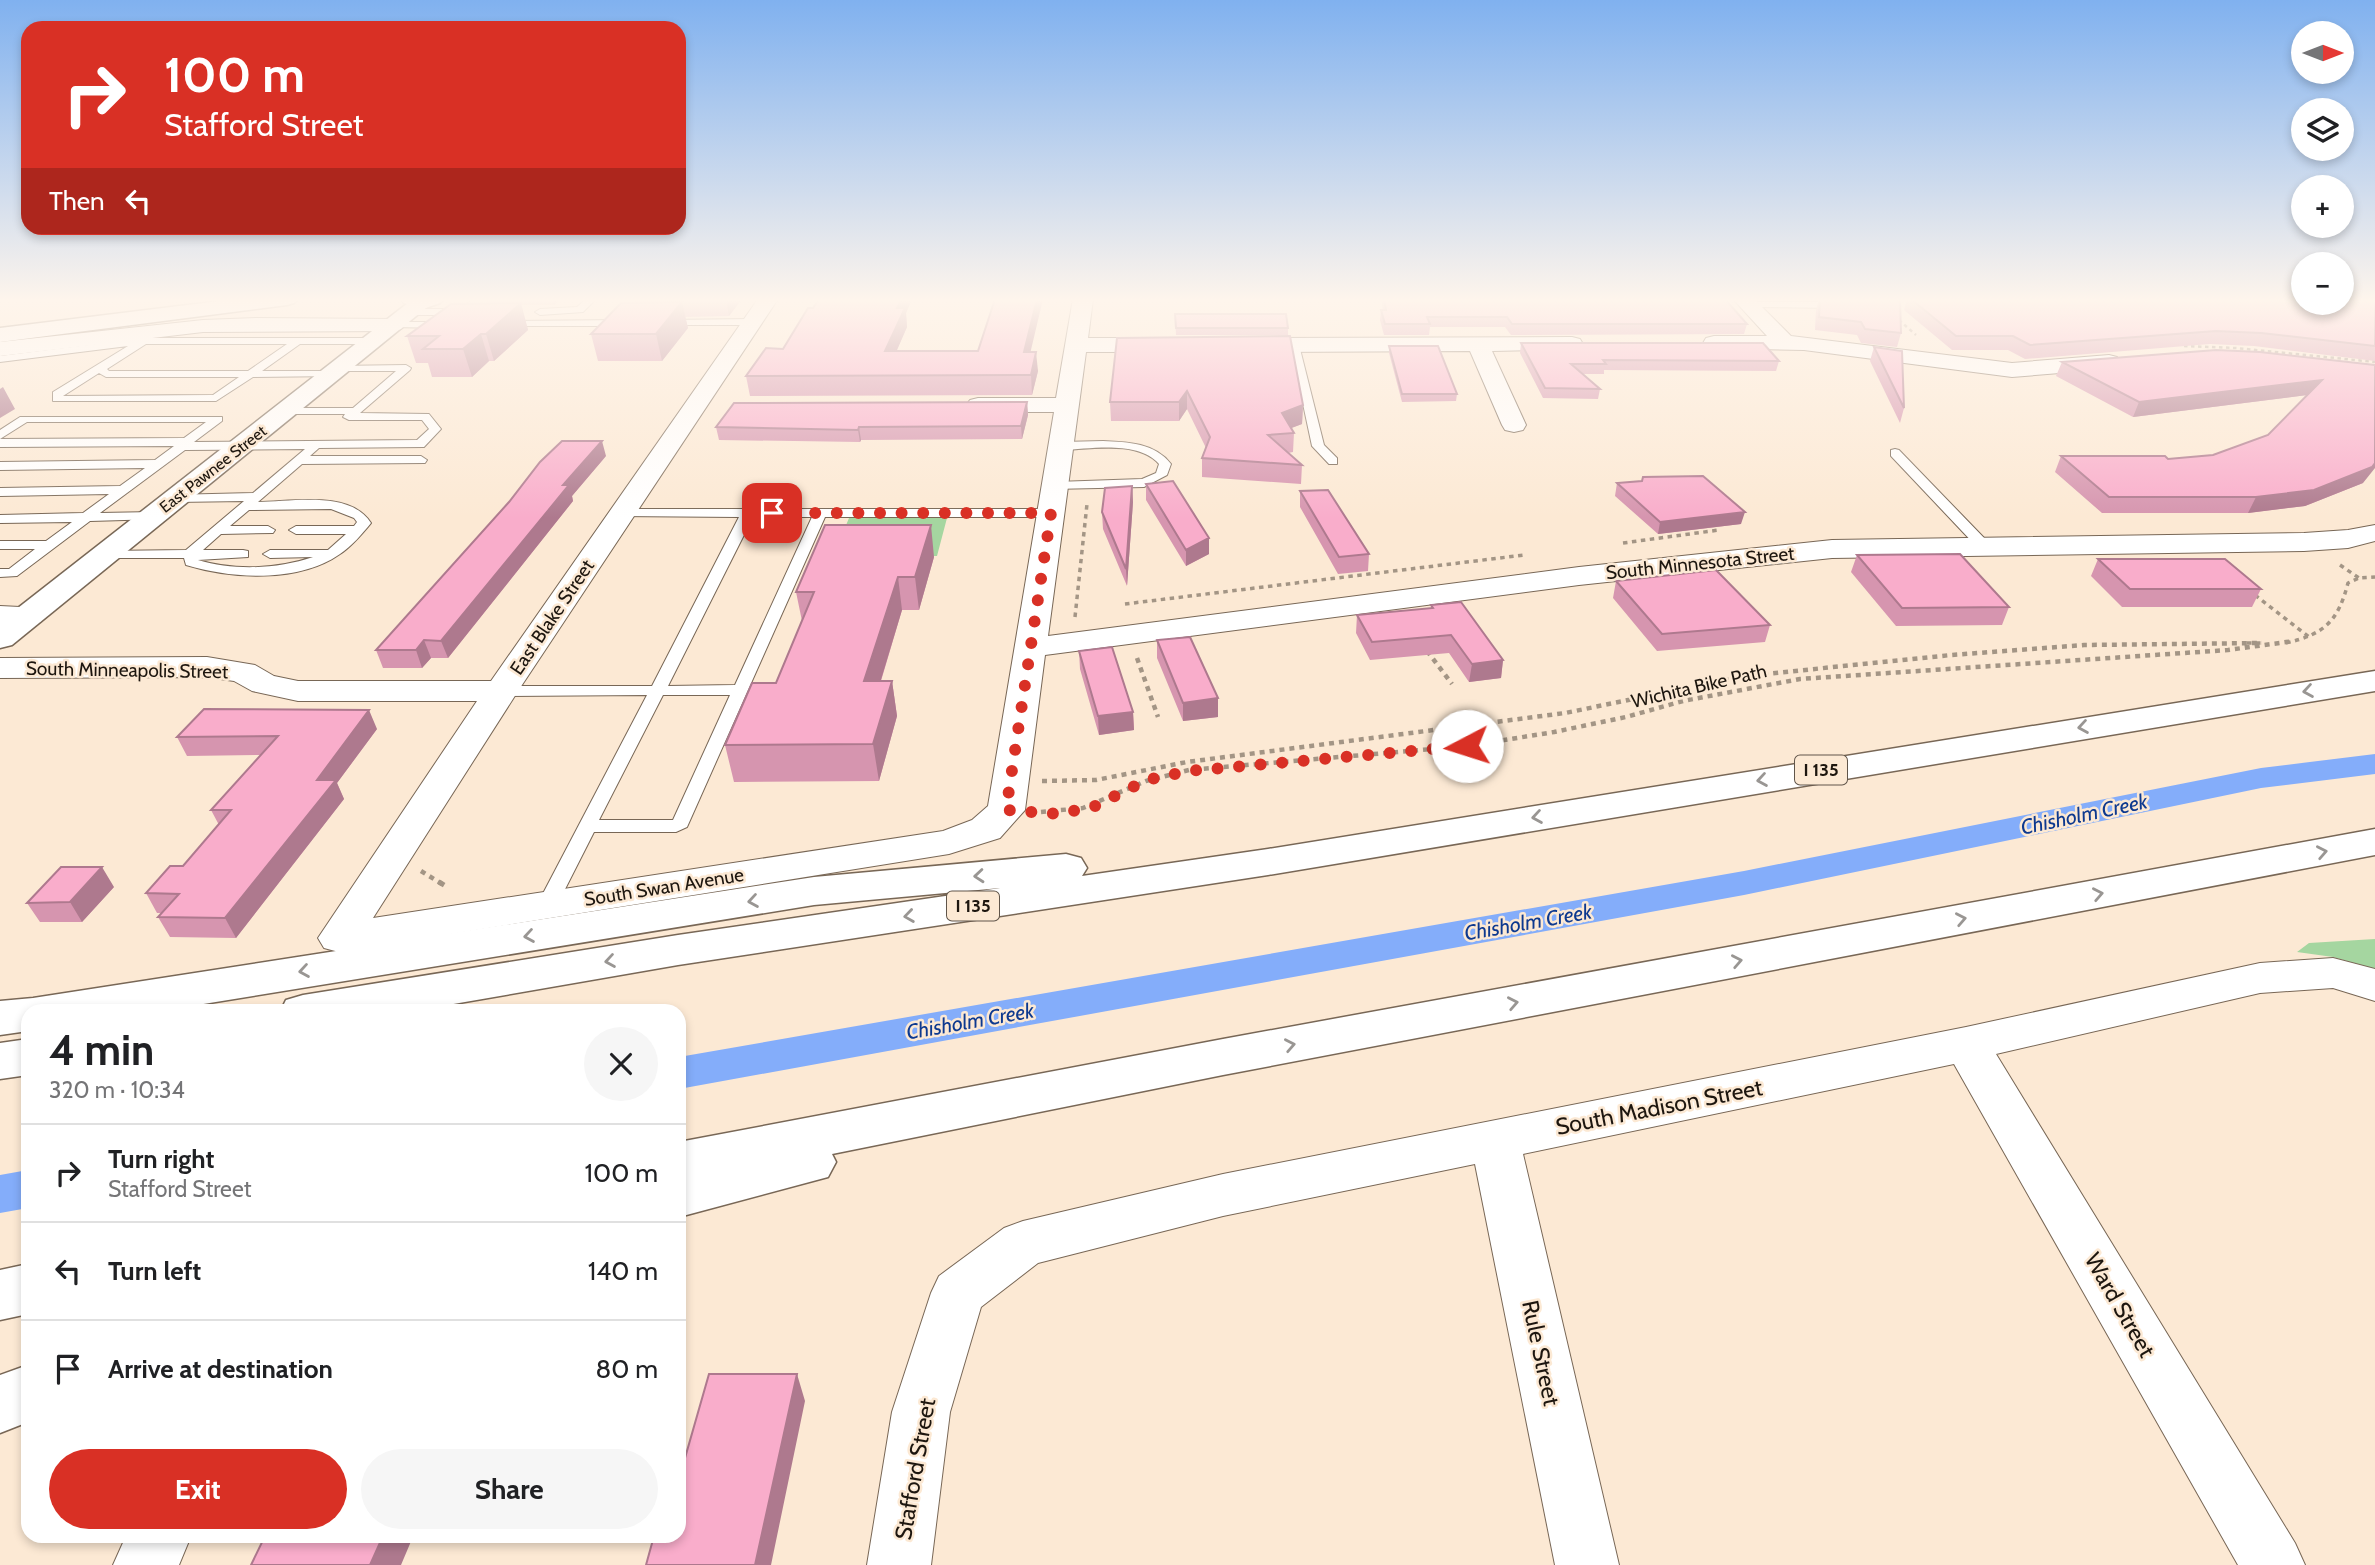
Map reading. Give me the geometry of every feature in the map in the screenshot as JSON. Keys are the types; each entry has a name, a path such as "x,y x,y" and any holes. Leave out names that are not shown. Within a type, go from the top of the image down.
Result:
{"main road":[{"name":"East Pawnee Street","path":"0,638 14,615 105,555 336,372"},
{"name":"I 135","path":"351,1004 678,950 1268,862 2375,681"},
{"path":"686,1162 1223,1057 2375,842"},
{"path":"96,1004 814,891 1110,864 1268,862"},
{"path":"0,1018 21,1015"},
{"path":"686,1193 1223,1057"},
{"path":"0,1061 21,1058"},
{"path":"0,1295 21,1290"},
{"path":"0,1404 21,1396"}],"street":[{"name":"East Blake Street","path":"339,938 622,513 709,406 727,372"},
{"path":"1001,807 1054,499 1072,372"},
{"path":"1490,372 1514,425"},
{"path":"957,405 1068,405"},
{"name":"South Minnesota Street","path":"1029,648 1579,576 1806,552 1983,545 2304,542 2348,540 2375,533"},
{"name":"South Minneapolis Street","path":"0,668 207,667 243,672 264,684 298,691 501,691"},
{"name":"South Swan Avenue","path":"339,938 949,842 1001,807"},
{"name":"South Madison Street","path":"958,1293 1023,1244 1223,1195 1966,1044 2260,978 2333,973 2375,985"},
{"name":"Ward Street","path":"1966,1044 2273,1565"},
{"name":"Rule Street","path":"1495,1140 1587,1565"},
{"name":"Stafford Street","path":"899,1565 921,1412 958,1293"},
{"path":"145,1565 156,1543"}],"lane":[{"path":"57,399 57,394 93,372"},
{"path":"104,372 308,372"},
{"path":"0,435 57,399 216,398 255,372"},
{"path":"0,443 420,444 435,429 425,416 349,417 401,372"},
{"path":"1300,372 1318,446 1333,461"},
{"path":"286,411 356,411"},
{"path":"0,573 12,573 218,419 24,419"},
{"path":"194,554 316,445"},
{"path":"622,513 820,513 1054,499 1144,483 1161,475 1165,464 1162,457 1148,449 1127,446 1062,446"},
{"path":"1895,453 1983,545"},
{"path":"298,460 421,460"},
{"path":"0,466 156,464"},
{"path":"0,492 120,491"},
{"path":"176,498 236,514 280,520 236,514"},
{"path":"236,514 332,505 357,520"},
{"path":"547,905 748,513"},
{"path":"587,826 676,826 681,823 820,513"},
{"path":"0,519 154,516"},
{"path":"357,520 307,520 357,520"},
{"path":"194,554 209,569 291,568 315,561 338,549 357,520"},
{"path":"0,545 48,545"},
{"path":"315,561 270,553 338,549"},
{"path":"105,555 244,553 194,554"},
{"path":"501,691 741,690"}],"path":[{"path":"1618,544 1719,530"},
{"path":"1125,604 1537,554"},
{"name":"Wichita Bike Path","path":"1001,807 1059,814 1095,806 1147,780 1189,771 1467,746 1554,732 1626,717 1683,701 1800,679 2215,651 2285,642 2309,637 2323,629 2338,614 2348,583 2359,578 2375,577"},
{"path":"2248,589 2309,637"},
{"path":"1001,807 1096,780 1187,762 1565,713 1746,676 2084,645 2285,642"},
{"path":"1422,644 1452,684"},
{"path":"1134,648 1158,716"},
{"path":"428,859 420,871 447,888 460,886"}],"green space":[{"path":"849,518 947,518 937,556 833,557"},
{"path":"2375,939 2375,969 2333,957 2297,952 2309,943"}],"building":[{"path":"749,372 1032,372 1031,375 746,376"},
{"path":"1113,372 1297,372 1303,405 1282,413 1294,433 1268,435 1302,465 1202,458 1210,437 1187,391 1179,402 1110,402"},
{"path":"1396,372 1448,372 1457,394 1402,394"},
{"path":"1536,372 1580,372 1600,389 1545,388"},
{"path":"1886,372 1903,372 1904,408"},
{"path":"2081,372 2375,372 2375,463 2372,467 2314,490 2256,497 2109,497 2061,456 2165,456 2168,459 2213,455 2268,435 2322,380 2139,402"},
{"path":"1027,402 1021,426 859,427 858,430 716,427 734,403"},
{"path":"562,441 602,441 563,485 569,485 441,641 424,640 416,650 376,650 509,502 540,462"},
{"path":"1703,476 1745,512 1660,522 1617,483 1642,481 1643,477"},
{"path":"1173,481 1209,538 1186,550 1146,484"},
{"path":"1132,486 1126,569 1102,512 1105,488"},
{"path":"1328,490 1369,554 1339,557 1300,491"},
{"path":"825,525 931,525 915,577 898,577 864,681 892,681 873,744 725,745 752,683 776,683 814,592 796,592"},
{"path":"1960,554 2009,607 1902,608 1857,555"},
{"path":"2098,559 2225,559 2261,589 2130,589"},
{"path":"1716,570 1770,625 1662,634 1616,581"},
{"path":"1461,602 1503,660 1472,664 1451,635 1372,642 1357,615 1433,608 1431,605"},
{"path":"1190,637 1218,698 1183,703 1157,640"},
{"path":"1112,647 1133,712 1098,716 1079,651"},
{"path":"204,709 369,710 317,780 336,780 225,918 158,917 179,894 146,893 170,866 183,866 231,810 211,810 278,736 177,737"},
{"path":"61,867 102,867 70,902 27,903"},
{"path":"709,1374 797,1374 755,1565 646,1565 652,1543 686,1543 686,1454"},
{"path":"262,1543 380,1543 370,1565 251,1565"}],"waterway":[{"name":"Chisholm Creek","path":"686,1072 1744,883 2261,778 2375,764"},
{"name":"Chisholm Creek","path":"0,1194 21,1190"}],"route":[{"path":"772,513 1051,513 1006,810 1059,814 1095,806 1147,780 1189,771 1467,746"}]}
